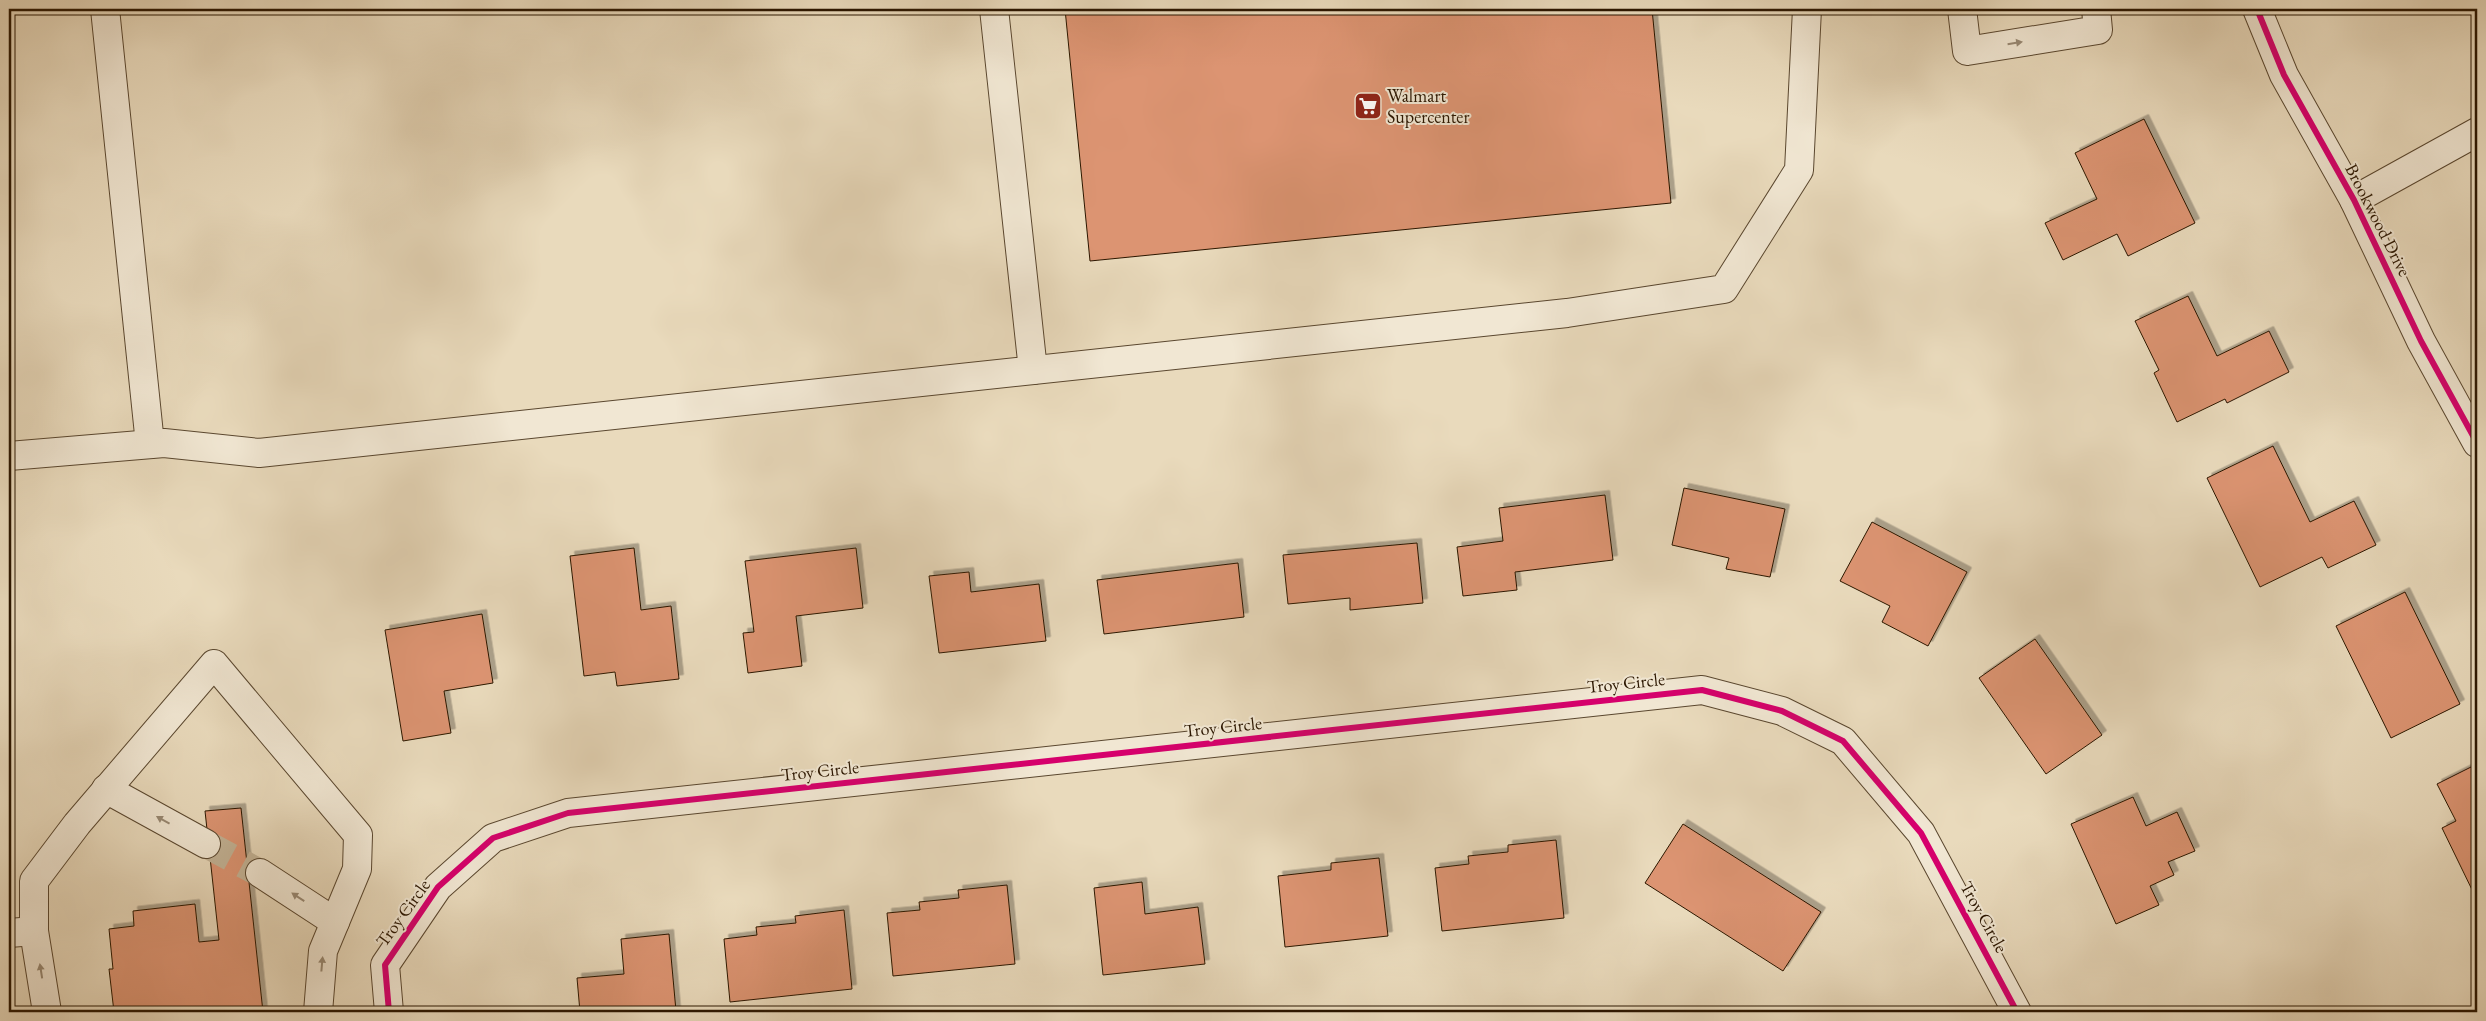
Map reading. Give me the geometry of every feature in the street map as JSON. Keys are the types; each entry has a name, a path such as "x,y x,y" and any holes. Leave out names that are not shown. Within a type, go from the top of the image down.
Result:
{"street":[{"path":"105,9 150,444"},
{"path":"994,9 1033,370"},
{"path":"9,456 164,443 259,453 1567,313 1724,289 1799,170 1806,9"},
{"path":"1962,9 1967,51 2098,30 2096,9"},
{"name":"Brookwood Drive","path":"2257,9 2284,75 2354,200 2421,341 2477,443"},
{"path":"2354,200 2477,132"},
{"path":"47,1012 22,932 34,881 106,789 214,664 358,835 357,869 323,951 318,1012"},
{"name":"Troy Circle","path":"389,1012 384,965 438,888 493,838 568,813 1702,690 1782,711 1843,740 1921,833 2018,1012"},
{"path":"106,789 206,844"},
{"path":"260,873 335,922"}],"building":[{"name":"Walmart Supercenter","path":"1065,9 1652,9 1671,203 1090,261"},
{"path":"2144,119 2195,223 2128,256 2117,234 2063,260 2045,223 2097,199 2075,153"},
{"path":"2188,296 2217,356 2269,331 2289,372 2227,403 2225,399 2177,422 2154,373 2159,370 2135,321"},
{"path":"2273,446 2310,522 2354,501 2376,545 2328,568 2322,557 2260,587 2207,478"},
{"path":"1684,488 1785,509 1770,577 1726,569 1729,558 1672,545"},
{"path":"1605,495 1613,560 1515,572 1517,590 1463,596 1457,547 1503,541 1499,508"},
{"path":"1872,522 1967,572 1928,646 1882,622 1890,606 1840,581"},
{"path":"1417,543 1423,603 1350,610 1350,598 1288,604 1283,555"},
{"path":"634,548 641,610 671,606 679,679 617,686 615,672 584,676 570,556"},
{"path":"856,548 863,608 796,616 802,666 748,673 743,633 754,632 745,561"},
{"path":"1238,563 1244,617 1104,634 1097,580"},
{"path":"969,572 971,592 1039,584 1046,641 939,653 929,576"},
{"path":"2405,592 2460,704 2391,738 2336,626"},
{"path":"482,614 493,683 444,691 451,733 403,741 385,630"},
{"path":"2035,639 2102,735 2046,774 1979,678"},
{"path":"2477,764 2477,900 2442,828 2456,821 2437,784"},
{"path":"2133,797 2146,826 2177,812 2195,851 2168,862 2174,875 2150,886 2159,905 2116,924 2071,824"},
{"path":"241,808 263,1012 114,1012 109,969 113,969 109,929 134,926 133,911 195,904 199,942 219,940 205,811"},
{"path":"1683,824 1821,912 1783,971 1645,883"},
{"path":"1556,840 1564,918 1442,931 1435,868 1469,864 1468,856 1508,852 1508,845"},
{"path":"1379,858 1388,936 1285,947 1278,876 1331,870 1331,863"},
{"path":"1142,882 1145,914 1198,907 1205,964 1103,975 1094,888"},
{"path":"1007,885 1015,964 893,976 887,913 920,910 919,902 959,898 958,890"},
{"path":"844,910 852,989 730,1002 724,939 757,935 756,927 796,923 795,916"},
{"path":"669,934 676,1011 580,1012 577,978 624,974 621,939"}],"tunnel":[{"path":"206,844 260,873"}],"cycle path":[{"path":"2257,9 2284,75 2354,200 2421,341 2477,443"},
{"path":"389,1012 385,965 438,887 493,838 568,813 1702,690 1782,711 1843,741 1921,833 2017,1012"}],"place":[{"name":"Walmart Supercenter","path":"1368,106"}]}
